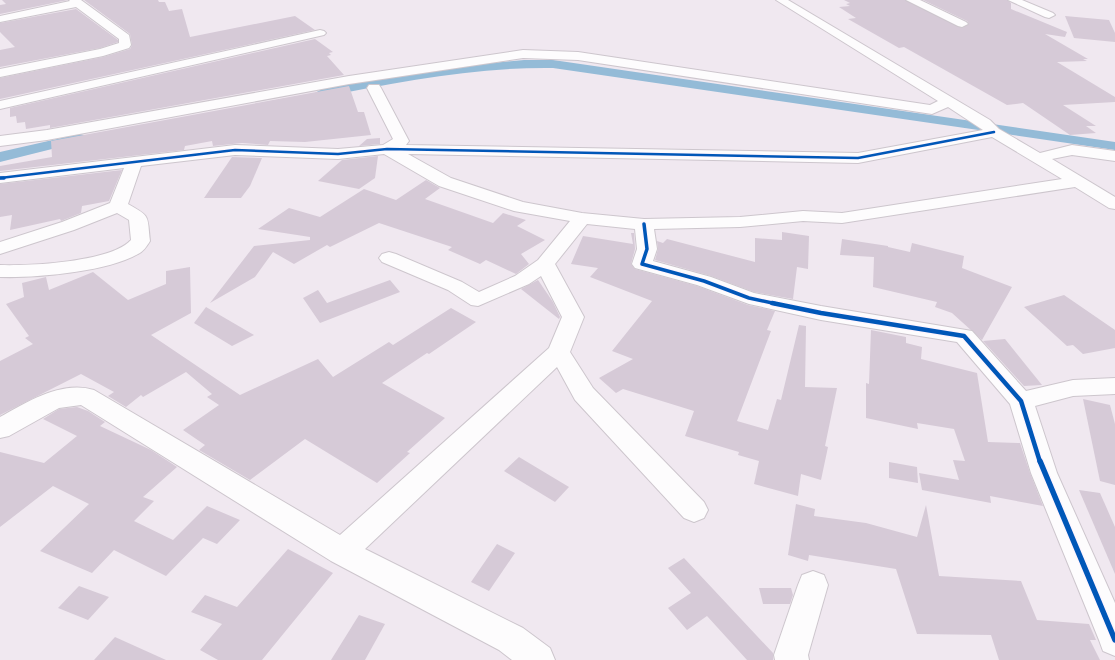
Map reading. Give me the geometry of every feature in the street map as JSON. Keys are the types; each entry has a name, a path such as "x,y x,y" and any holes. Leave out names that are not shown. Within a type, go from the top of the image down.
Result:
{"street":[{"path":"781,0 948,101 1037,158 1115,204"},
{"path":"911,0 962,24"},
{"path":"1013,0 1049,15"},
{"path":"0,18 76,2 124,38 125,45 103,52 0,73"},
{"path":"0,105 320,33"},
{"path":"0,141 48,135 349,80 523,54 578,56 932,110 948,101"},
{"path":"374,88 401,140 387,149"},
{"path":"0,178 235,150 338,154 387,149 858,158 989,128"},
{"path":"387,149 445,182 520,207 582,218 644,224 740,222 803,216 842,218 1077,182"},
{"path":"1037,158 1072,150 1115,156"},
{"path":"0,248 68,226 118,206 135,161"},
{"path":"0,271 15,272 59,267 114,257 133,249 141,241 138,217 118,206"},
{"path":"389,258 454,286 478,300 522,280 545,264 582,218"},
{"path":"644,224 647,249 642,264 704,281 749,298 821,313 964,336 1021,401 1044,473 1115,640"},
{"path":"342,552 559,352 572,318 545,264"},
{"path":"559,352 584,394 694,510"},
{"path":"1021,401 1073,388 1115,386"},
{"path":"0,429 42,405 68,396 85,396 342,552 510,639 538,660"},
{"path":"792,660 791,655 813,585"}],"building":[{"path":"2,0 68,0 0,14 0,5 6,4"},
{"path":"84,0 158,0 159,2 165,2 169,11 182,9 190,37 295,16 315,30 0,99 0,78 103,57 130,49 132,45 130,34"},
{"path":"844,0 905,0 962,28 969,24 967,21 923,0 1007,0 1011,3 1011,9 1067,32 1065,37 1045,34 1088,59 1083,59 1087,61 1057,62 1115,97 1115,102 1063,105 1096,126 1086,126 1096,133 1070,135 1023,103 1007,105 904,47 899,48 848,19 856,18 839,7 850,6 846,4 850,3"},
{"path":"76,9 118,40 118,42 100,48 0,67 0,50 15,47 0,32 0,23"},
{"path":"1065,16 1109,20 1115,33 1115,42 1074,38"},
{"path":"315,39 333,52 329,53 331,55 327,56 344,75 50,128 50,125 26,129 25,122 17,123 16,116 10,117 10,108"},
{"path":"349,86 358,112 364,112 371,135 305,142 270,141 268,145 242,143 213,146 212,141 185,146 184,150 0,171 0,166 52,157 51,141"},
{"path":"380,138 380,144 359,146 367,139"},
{"path":"378,156 375,178 359,189 318,181 342,160"},
{"path":"232,157 262,158 250,186 241,198 204,198"},
{"path":"122,170 109,201 82,206 81,213 61,221 60,219 10,230 12,215 0,217 0,184"},
{"path":"426,180 440,188 425,199 493,223 503,213 526,220 517,226 545,240 521,254 529,264 516,274 486,260 480,264 448,250 452,247 379,223 330,247 327,245 294,264 273,252 255,277 210,303 254,246 310,240 310,237 258,229 289,208 320,217 364,189 396,200"},
{"path":"782,232 809,236 808,269 797,267 793,299 754,292 711,276 655,260 658,249 657,241 663,243 667,239 755,262 755,238 782,240"},
{"path":"631,233 634,233 635,249 631,264 635,269 697,286 748,305 775,311 767,330 771,331 737,421 768,430 777,399 781,400 799,325 806,326 805,387 837,388 825,446 828,447 821,480 801,474 798,496 754,484 759,461 738,455 739,452 685,436 694,411 623,389 616,393 599,378 633,359 612,351 652,301 590,277 598,268 571,264 583,236 633,244"},
{"path":"842,239 888,246 910,252 912,243 964,256 962,268 1012,287 982,340 952,313 935,307 937,302 873,287 874,257 840,255"},
{"path":"190,267 191,313 151,335 240,395 318,359 333,377 389,342 393,345 451,308 476,322 429,354 427,353 382,383 445,418 407,452 410,453 377,483 305,439 250,480 199,450 205,445 183,430 219,405 207,397 212,394 186,372 143,397 141,395 126,407 108,396 114,392 81,374 0,415 0,361 33,344 25,338 29,336 6,304 24,297 22,283 46,277 49,290 93,272 128,300 166,284 166,271"},
{"path":"390,280 400,292 320,323 303,298 318,290 327,303"},
{"path":"538,280 553,302 560,317 559,319 521,289"},
{"path":"1064,295 1115,330 1115,348 1083,354 1073,345 1067,346 1024,307"},
{"path":"206,307 254,335 232,346 194,323"},
{"path":"871,330 906,337 906,343 922,347 921,359 977,373 988,442 1020,443 1043,506 990,496 991,503 922,490 919,473 959,480 953,460 965,461 954,429 917,423 918,429 866,418 866,383 869,384"},
{"path":"1005,339 1042,385 1024,386 983,341"},
{"path":"1083,399 1110,405 1115,424 1115,485 1100,481"},
{"path":"77,407 88,411 105,422 100,426 151,450 177,467 143,497 154,501 134,521 173,540 207,506 240,520 217,544 203,538 166,576 114,550 92,573 40,551 89,504 53,486 0,527 0,452 44,463 77,436 43,419 59,409"},
{"path":"519,457 569,487 555,502 504,471"},
{"path":"889,462 917,467 918,483 889,478"},
{"path":"1079,490 1100,493 1115,527 1115,574"},
{"path":"796,504 815,509 814,516 866,523 917,537 926,505 939,576 1021,581 1037,620 1089,624 1096,640 1090,640 1100,660 999,660 991,635 917,634 896,569 809,555 808,561 788,555"},
{"path":"497,544 515,553 489,591 471,582"},
{"path":"288,549 333,573 262,660 218,660 200,650 222,624 191,612 205,595 237,607"},
{"path":"684,558 773,653 773,660 747,660 707,616 687,630 668,608 691,593 668,568"},
{"path":"79,586 109,597 88,620 58,608"},
{"path":"759,588 791,588 793,595 790,604 763,604"},
{"path":"359,615 385,624 365,660 331,660"},
{"path":"115,637 166,660 94,660"}],"waterway":[{"path":"322,93 466,68 495,65 553,64 1115,146"},
{"path":"0,157 79,138"}],"cycle path":[{"path":"0,178 235,150 338,154 387,149 858,158 994,132"},
{"path":"644,224 647,249 642,264 704,281 749,298 821,313 964,336 1021,401 1044,473 1115,640"}]}
